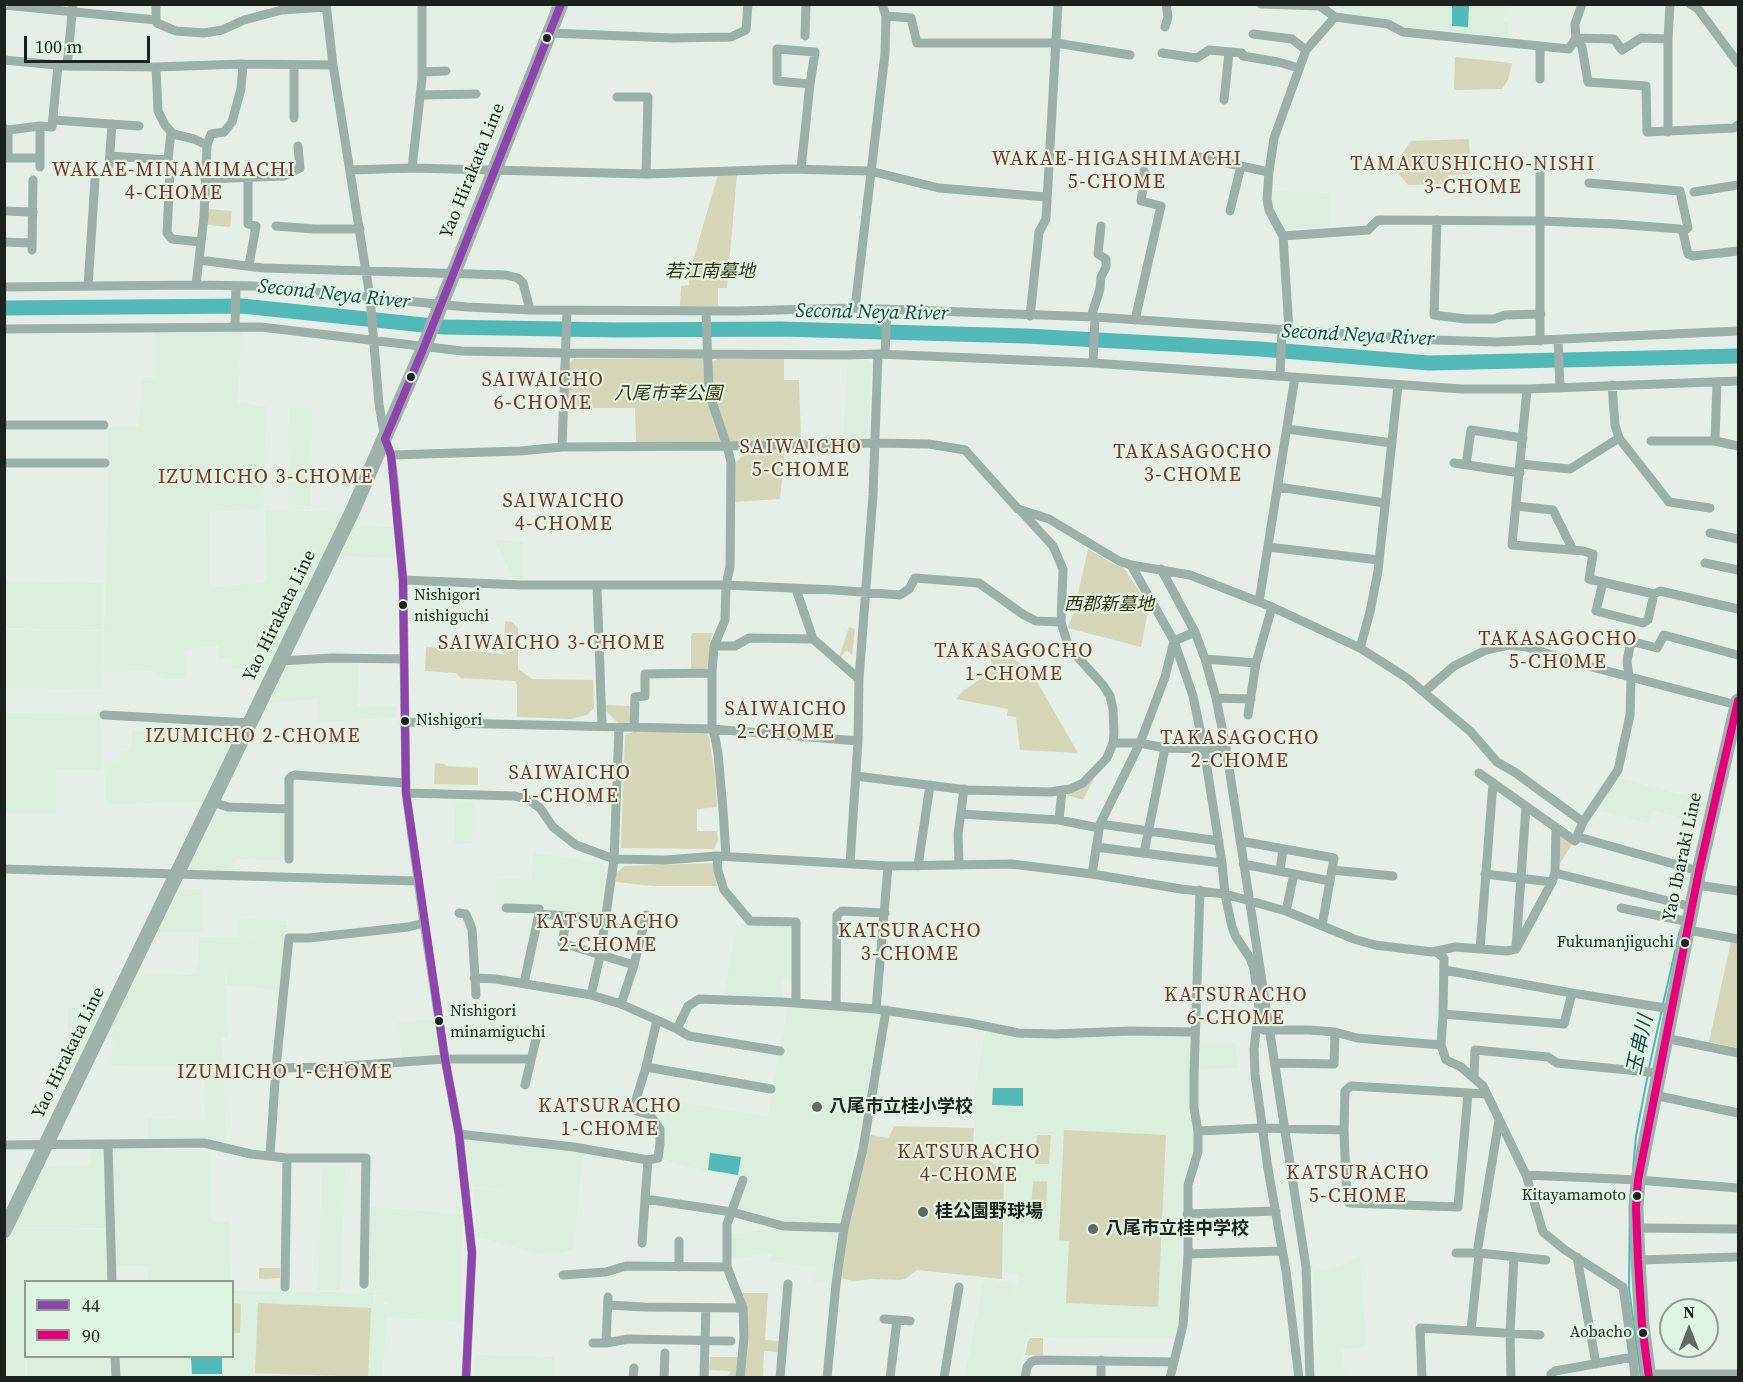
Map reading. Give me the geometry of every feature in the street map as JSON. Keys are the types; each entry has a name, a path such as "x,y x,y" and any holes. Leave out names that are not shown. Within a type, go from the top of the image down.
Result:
{"main road":[{"name":"Yao Hirakata Line","path":"4,1231 354,510 425,344 561,4"},
{"name":"Yao Ibaraki Line","path":"1644,1376 1634,1180 1654,1095 1651,1072 1665,1038 1665,1008 1738,703"}],"street":[{"path":"156,4 156,20"},
{"path":"412,168 422,72 422,4"},
{"path":"550,33 673,38 731,37 746,30 748,4"},
{"path":"804,36 806,4"},
{"path":"855,308 885,54 886,16 882,4"},
{"path":"1030,316 1039,232 1046,219 1058,4"},
{"path":"1165,27 1168,17 1166,4"},
{"path":"1261,4 1320,6 1335,16 1388,24 1402,32 1540,47 1569,49 1576,38"},
{"path":"1582,4 1575,24 1576,38 1582,47 1588,82 1646,86 1647,132 1734,128 1738,125"},
{"path":"1668,132 1670,4"},
{"path":"1690,4 1698,9 1738,63"},
{"path":"4,5 72,8 156,20 157,23 176,31 204,33 222,30 244,20 282,10 326,6 333,65 370,297 379,404 385,439 391,455 403,580 406,788 417,881 459,1134 472,1253 466,1377"},
{"path":"40,126 40,162 6,158 6,129 40,126 52,127 72,8"},
{"path":"886,16 911,18 916,43 1056,43 1130,55"},
{"path":"1280,375 1286,330 1283,236 1269,210 1267,199 1269,172 1275,138 1306,50 1335,16"},
{"path":"1253,34 1292,39 1306,50"},
{"path":"1576,38 1614,39 1622,50 1641,39 1668,39"},
{"path":"1540,47 1540,79"},
{"path":"801,169 815,52 777,49 777,81 810,84"},
{"path":"1162,53 1197,58 1209,50 1242,52 1243,56 1299,68"},
{"path":"1224,100 1229,52"},
{"path":"4,60 62,65 156,67 243,64 333,65"},
{"path":"196,285 200,260 207,145 212,134 224,132 232,122 241,89 243,64"},
{"path":"294,65 294,118"},
{"path":"156,67 158,111 165,125 171,132 207,145"},
{"path":"422,72 446,71"},
{"path":"420,95 476,94"},
{"path":"617,97 648,97 646,174"},
{"path":"54,120 139,126"},
{"path":"112,124 110,160 168,160"},
{"path":"171,132 168,160 173,168 170,173 167,233 172,239 201,242"},
{"path":"206,179 284,176 300,168 298,146"},
{"path":"1198,157 1269,172"},
{"path":"1230,211 1241,166"},
{"path":"350,170 412,168 646,174 801,169 870,171 939,188 1046,197"},
{"path":"1540,169 1540,341"},
{"path":"1135,320 1161,206 1141,201 1144,171"},
{"path":"248,176 248,224 256,226 249,266"},
{"path":"4,242 32,246 33,180"},
{"path":"88,286 95,180"},
{"path":"1589,183 1680,191 1688,228 1683,232"},
{"path":"1694,192 1738,185"},
{"path":"4,211 33,212"},
{"path":"1283,236 1368,230 1378,220 1540,221 1680,229 1683,232 1688,254 1693,256 1738,251"},
{"path":"1437,220 1434,315 1494,320 1505,315 1541,314"},
{"path":"276,226 314,230 360,229"},
{"path":"1093,363 1093,318 1101,277 1106,267 1106,259 1098,254 1101,226"},
{"path":"200,260 264,268 506,275 518,278 523,283 530,310"},
{"path":"235,327 236,286"},
{"path":"4,287 254,286 440,305 567,311 887,309 1135,320 1497,342 1738,331"},
{"path":"850,863 864,593 871,522 881,354 887,309"},
{"path":"706,310 709,393 731,462 730,567 726,585 725,620 714,646 711,673 711,729 718,754 723,810 718,871 724,890 750,921 796,922 796,1003"},
{"path":"562,447 567,311"},
{"path":"4,329 261,327 425,344 462,351 847,356 881,354 1093,363 1462,389 1527,389 1738,381"},
{"path":"1558,340 1560,388"},
{"path":"1259,602 1295,377"},
{"path":"1715,441 1717,382"},
{"path":"1360,648 1370,612 1379,560 1398,384"},
{"path":"1612,386 1615,425 1619,438 1669,502 1710,508"},
{"path":"1527,389 1512,545 1583,551 1593,554 1589,579 1654,594 1660,591 1738,609"},
{"path":"4,425 104,425"},
{"path":"1287,429 1392,443"},
{"path":"1466,465 1471,430 1523,438"},
{"path":"1454,463 1569,469 1619,438"},
{"path":"1651,441 1715,441 1738,446"},
{"path":"391,455 520,451 562,447 876,443 929,444 965,450 1053,546 1063,569 1061,622 1067,642 1110,696 1114,719 1113,743 1107,758 1083,783 1070,789 1050,792 964,789 856,776"},
{"path":"4,463 105,463"},
{"path":"1278,487 1385,503"},
{"path":"1516,506 1553,510 1573,550"},
{"path":"1018,509 1049,519 1119,561 1190,575 1259,602 1360,648 1407,678 1471,732 1497,762 1516,773 1582,822"},
{"path":"1710,532 1738,538"},
{"path":"1268,547 1379,560"},
{"path":"1705,563 1738,570"},
{"path":"1131,565 1174,641 1193,696 1219,841 1225,894 1236,937 1250,958 1254,969 1259,1007 1254,1049 1255,1074 1286,1271 1299,1377"},
{"path":"1161,569 1195,632 1205,659 1226,748 1306,1267 1310,1377"},
{"path":"403,580 521,585 726,585 900,595 909,589 915,578 979,583 1036,621 1061,622"},
{"path":"1603,582 1596,611 1643,623 1648,620 1654,594"},
{"path":"597,585 602,726"},
{"path":"796,589 813,639 859,679"},
{"path":"1248,715 1256,663 1272,608"},
{"path":"1174,641 1195,632"},
{"path":"1479,773 1575,841 1582,822 1618,770 1630,715 1630,678 1627,661 1630,646 1634,642 1657,648 1664,635 1738,655"},
{"path":"714,646 735,646 749,638 813,639"},
{"path":"1092,874 1099,826 1140,743 1165,677 1174,641"},
{"path":"1424,692 1454,666 1486,650 1509,645 1527,647 1630,678 1738,703"},
{"path":"280,662 332,658 404,660"},
{"path":"1205,659 1256,663"},
{"path":"634,728 635,697 645,696 645,674 711,673"},
{"path":"1216,698 1251,699"},
{"path":"104,715 250,723"},
{"path":"404,722 711,729 858,741"},
{"path":"591,996 600,956 614,860 619,728"},
{"path":"1113,743 1140,743 1165,748 1226,748"},
{"path":"1144,853 1165,748"},
{"path":"289,860 289,779 295,775 406,788 514,796 529,800 540,808 553,826 576,845 614,860 665,860 721,856 888,866 1012,864 1225,894 1286,911 1354,939 1375,945 1436,952 1455,947 1507,951 1516,949"},
{"path":"1480,949 1493,783"},
{"path":"918,866 930,785"},
{"path":"959,865 958,834 964,789"},
{"path":"1059,820 1062,790"},
{"path":"212,802 228,807 289,809"},
{"path":"1516,949 1526,807"},
{"path":"961,814 1059,820 1219,841"},
{"path":"1516,949 1553,877 1556,828"},
{"path":"1578,837 1696,874 1738,891"},
{"path":"1240,841 1335,858 1322,926"},
{"path":"1096,847 1222,862"},
{"path":"1280,871 1283,849"},
{"path":"1243,864 1330,881"},
{"path":"827,1377 844,1228 863,1149 881,1010 888,866"},
{"path":"4,869 417,881"},
{"path":"1332,870 1393,876"},
{"path":"1286,911 1294,874"},
{"path":"1485,874 1520,878 1553,877 1687,916 1738,939"},
{"path":"1170,1377 1183,1325 1188,1254 1188,1185 1198,1152 1198,1131 1194,1108 1200,890"},
{"path":"506,908 538,909 539,914 524,983"},
{"path":"1621,908 1687,916"},
{"path":"836,1006 837,915 842,911 885,913"},
{"path":"459,913 466,914 472,929 476,995"},
{"path":"539,914 605,919"},
{"path":"621,1004 634,965 646,915"},
{"path":"567,916 562,943 634,965"},
{"path":"270,1155 289,938 309,938 408,927 424,923"},
{"path":"1436,952 1444,958 1441,1045 1446,1060 1461,1066 1483,1086 1526,1175 1543,1232 1623,1287 1632,1357 1644,1376 1738,1374"},
{"path":"1444,970 1665,1008"},
{"path":"474,978 524,983 591,996 621,1004 689,1036 780,1051"},
{"path":"1443,1014 1564,1024 1572,993"},
{"path":"677,1029 688,1006 699,999 796,1003 881,1010 970,1023 1018,1033 1195,1032"},
{"path":"459,1134 574,1147 648,1160 658,1158 660,1129 650,1115 637,1111 634,1106 657,1020"},
{"path":"1258,1030 1335,1032 1357,1038 1441,1045"},
{"path":"525,1085 538,1031"},
{"path":"1275,1063 1334,1064 1335,1032"},
{"path":"1665,1038 1738,1053"},
{"path":"1474,1076 1475,1050 1548,1057 1557,1063 1651,1072"},
{"path":"276,1068 333,1067 445,1059 531,1059"},
{"path":"646,1067 771,1089"},
{"path":"1468,1093 1458,1208 1349,1203 1344,1130 1345,1091 1351,1086 1486,1094"},
{"path":"1654,1095 1738,1113"},
{"path":"1471,1331 1478,1250 1499,1120"},
{"path":"1198,1131 1262,1128 1344,1130"},
{"path":"4,1145 204,1143 251,1154 287,1158 366,1158 364,1284"},
{"path":"108,1144 111,1280"},
{"path":"285,1287 287,1158"},
{"path":"642,1243 648,1160"},
{"path":"1526,1175 1738,1188"},
{"path":"740,1377 744,1337 743,1308 727,1267 728,1224 743,1180"},
{"path":"645,1199 732,1212 783,1226 844,1228"},
{"path":"1187,1214 1275,1212"},
{"path":"1637,1228 1738,1229"},
{"path":"679,1241 679,1267"},
{"path":"1455,1252 1478,1250 1546,1260"},
{"path":"1188,1254 1282,1251"},
{"path":"1511,1377 1510,1334 1514,1257"},
{"path":"1577,1257 1596,1364"},
{"path":"1638,1260 1738,1257"},
{"path":"563,1275 606,1272 626,1266 727,1267"},
{"path":"1286,1271 1306,1267"},
{"path":"780,1377 788,1284"},
{"path":"944,1377 959,1287"},
{"path":"606,1343 608,1301 644,1307 743,1308"},
{"path":"704,1377 706,1308"},
{"path":"884,1319 910,1320"},
{"path":"890,1377 897,1320"},
{"path":"1422,1377 1420,1328 1540,1335"},
{"path":"592,1343 628,1339 731,1341"},
{"path":"664,1353 664,1377"},
{"path":"1551,1377 1555,1371 1632,1357"},
{"path":"115,1358 116,1377"},
{"path":"1025,1377 1031,1362 1036,1360 1173,1362"},
{"path":"1101,1360 1101,1377"}],"shaded area":[{"path":"1341,4 1505,5 1504,22 1508,23 1508,37 1411,28 1386,18 1352,14 1341,10"},
{"path":"1272,191 1330,193 1330,226 1282,229 1271,202"},
{"path":"175,332 241,332 238,402 266,407 263,509 209,512 209,588 267,582 265,510 342,512 343,514 270,668 232,669 232,658 219,659 218,646 187,649 187,679 163,679 152,671 103,672 108,427 139,427 142,377 155,377 155,333 174,333 175,335"},
{"path":"848,360 869,360 872,363 867,436 862,440 843,440"},
{"path":"289,408 312,408 311,506 288,505"},
{"path":"354,526 393,527 395,558 340,556"},
{"path":"495,540 523,542 523,578 513,577"},
{"path":"5,581 102,583 101,630 5,628"},
{"path":"5,630 102,631 102,689 5,688 5,648 11,647 5,647"},
{"path":"359,661 358,706 397,707 396,717 317,723 317,699 269,703 287,664"},
{"path":"5,713 100,714 102,770 56,770 56,813 5,813"},
{"path":"132,731 228,736 228,745 232,747 205,802 106,804 104,762 120,762 120,751 131,751"},
{"path":"1616,777 1709,802 1705,826 1654,810 1650,824 1594,809"},
{"path":"455,802 473,803 472,843 455,844"},
{"path":"217,812 286,815 287,860 235,859 235,872 190,871 189,867"},
{"path":"533,853 602,863 606,868 599,916 543,911 542,907 496,905 496,879 532,880"},
{"path":"202,889 203,932 157,932 179,890"},
{"path":"238,919 287,921 280,990 227,985 224,961 228,1037 222,1038 226,1143 148,1139 148,1119 205,1120 204,1067 111,1066 113,1037 106,1037 137,974 196,975 197,961 199,961 199,937 258,938 237,936"},
{"path":"747,923 794,925 793,978 782,979 782,998 724,994 737,926"},
{"name":"八尾市立桂小学校","path":"788,1006 881,1013 841,1225 784,1223 738,1210 746,1178 703,1171 661,1159 664,1126 657,1116 660,1099 768,1117"},
{"path":"68,1008 104,1010 76,1067 68,1068"},
{"path":"435,1020 441,1054 439,1057 402,1060 399,1021"},
{"name":"八尾市立桂中学校","path":"985,1031 1018,1037 1191,1036 1189,1109 1194,1132 1194,1152 1191,1167 1183,1184 1178,1324 1173,1339 1030,1337 1031,1327 1019,1377 964,1378 984,1279 1016,1283 1012,1309 1019,1274 1004,1273 1006,1170 975,1147 975,1090"},
{"path":"1200,1042 1236,1042 1237,1068 1200,1068"},
{"path":"464,1138 583,1153 573,1249 559,1254 540,1254 477,1237 472,1188 530,1194 473,1187"},
{"path":"91,1148 107,1148 109,1228 14,1227 44,1166 90,1165"},
{"path":"112,1149 210,1152 211,1221 229,1221 231,1280 148,1280 148,1266 113,1266"},
{"path":"322,1167 345,1167 340,1290 318,1290"},
{"path":"370,1207 463,1214 461,1321 388,1318 389,1303 375,1301 376,1291 448,1292 367,1290"},
{"path":"782,1228 839,1232 833,1284 815,1283 816,1267 770,1262 773,1253 731,1259 730,1234"},
{"path":"14,1229 108,1230 110,1280 24,1280 26,1377 5,1377 4,1247"},
{"path":"1360,1256 1366,1347 1342,1349 1345,1377 1321,1377 1313,1272 1340,1266"},
{"path":"234,1291 374,1293 373,1303 388,1304 382,1377 118,1377 117,1358 234,1358"},
{"path":"475,1355 554,1357 555,1377 474,1377"},
{"path":"27,1358 113,1358 113,1377 27,1378"}],"green space":[{"path":"1455,57 1512,63 1508,80 1502,89 1454,90"},
{"path":"1469,139 1471,174 1448,175 1448,184 1408,185 1398,173 1397,161 1411,141"},
{"name":"若江南墓地","path":"718,174 737,174 727,288 718,288 718,306 680,306 681,286 689,285 690,271"},
{"path":"209,209 232,211 230,227 207,225"},
{"name":"八尾市幸公園","path":"703,358 705,393 721,440 718,443 636,442 635,408 567,408 569,364 574,359"},
{"path":"717,359 784,359 784,380 799,380 801,440 736,444 727,440 712,391 710,364"},
{"path":"785,449 780,499 735,502 735,463 747,452"},
{"name":"西郡新墓地","path":"1088,549 1111,563 1123,567 1149,606 1141,647 1068,628"},
{"path":"505,621 512,622 518,628 518,669 532,679 593,680 594,708 587,715 571,719 517,717 515,681 461,678 456,673 425,671 426,647 504,654"},
{"path":"849,627 855,629 852,655 847,650 839,658"},
{"path":"693,633 713,633 710,640 709,666 705,670 691,670 691,636"},
{"path":"988,641 1032,673 1078,753 1020,750 1016,717 1007,716 1008,709 956,699 964,690 995,669 984,647"},
{"path":"606,705 632,706 632,717 629,723 618,723 606,711"},
{"path":"634,732 706,732 715,776 717,807 697,809 697,831 717,831 718,840 714,849 621,848 625,735"},
{"path":"435,763 478,768 478,785 434,784"},
{"path":"1090,779 1093,780 1083,800 1066,795"},
{"path":"1558,834 1573,843 1557,868"},
{"path":"715,863 717,886 653,886 616,882 616,874 624,866"},
{"path":"1731,941 1738,942 1738,1048 1709,1042"},
{"path":"894,1126 974,1128 973,1148 1004,1172 1002,1279 917,1270 905,1279 899,1280 852,1281 842,1278 846,1236 870,1135 889,1138"},
{"path":"1064,1130 1166,1135 1158,1307 1066,1303 1069,1241 1059,1240"},
{"path":"1037,1135 1051,1135 1049,1164 1035,1164"},
{"path":"1033,1181 1047,1182 1046,1211 1031,1211"},
{"path":"259,1268 280,1268 280,1278 259,1279"},
{"path":"742,1293 768,1293 765,1340 779,1341 778,1352 764,1351 763,1377 727,1377 731,1371 709,1370 710,1357 738,1357 736,1365 739,1361 745,1302"},
{"path":"234,1303 241,1304 240,1333 234,1333"},
{"path":"258,1303 371,1308 368,1377 255,1373"},
{"path":"1030,1338 1043,1338 1043,1355 1025,1355"}],"water":[{"path":"1452,5 1469,5 1468,27 1452,26"},
{"path":"993,1088 1023,1088 1023,1106 992,1105"},
{"path":"710,1153 741,1157 738,1175 708,1170"},
{"path":"191,1358 222,1358 222,1374 192,1374"}],"waterway":[{"name":"Second Neya River","path":"4,308 242,306 443,327 617,330 780,329 1026,336 1260,349 1429,363 1738,356"},
{"name":"玉串川","path":"1663,1004 1680,930"},
{"name":"玉串川","path":"1649,1068 1662,1009"},
{"name":"玉串川","path":"1633,1169 1636,1136 1648,1074"},
{"name":"玉串川","path":"1630,1195 1629,1289 1641,1378"}],"transit line":[{"name":"44","path":"385,439 561,4"},
{"name":"44","path":"385,439 391,455 403,580 406,793 445,1059 459,1134 472,1253 466,1378"},
{"name":"90","path":"1649,1378 1642,1325 1638,1260 1636,1208 1638,1180 1699,871 1738,701"}],"place":[{"name":"Nishigori nishiguchi","path":"403,605"},
{"name":"Nishigori","path":"405,721"},
{"name":"Fukumanjiguchi","path":"1685,943"},
{"name":"Nishigori minamiguchi","path":"439,1021"},
{"name":"八尾市立桂小学校","path":"817,1107"},
{"name":"Kitayamamoto","path":"1637,1196"},
{"name":"桂公園野球場","path":"923,1212"},
{"name":"八尾市立桂中学校","path":"1093,1229"},
{"name":"Aobacho","path":"1643,1333"}],"district":[{"name":"WAKAE-HIGASHIMACHI 5-CHOME","path":"1117,172"},
{"name":"TAMAKUSHICHO-NISHI 3-CHOME","path":"1473,176"},
{"name":"WAKAE-MINAMIMACHI 4-CHOME","path":"174,182"},
{"name":"SAIWAICHO 6-CHOME","path":"543,392"},
{"name":"SAIWAICHO 5-CHOME","path":"801,460"},
{"name":"TAKASAGOCHO 3-CHOME","path":"1193,464"},
{"name":"IZUMICHO 3-CHOME","path":"266,478"},
{"name":"SAIWAICHO 4-CHOME","path":"564,514"},
{"name":"SAIWAICHO 3-CHOME","path":"552,644"},
{"name":"TAKASAGOCHO 5-CHOME","path":"1558,652"},
{"name":"TAKASAGOCHO 1-CHOME","path":"1014,664"},
{"name":"SAIWAICHO 2-CHOME","path":"786,722"},
{"name":"IZUMICHO 2-CHOME","path":"253,737"},
{"name":"TAKASAGOCHO 2-CHOME","path":"1240,750"},
{"name":"SAIWAICHO 1-CHOME","path":"570,786"},
{"name":"KATSURACHO 2-CHOME","path":"608,934"},
{"name":"KATSURACHO 3-CHOME","path":"910,944"},
{"name":"KATSURACHO 6-CHOME","path":"1236,1008"},
{"name":"IZUMICHO 1-CHOME","path":"285,1073"},
{"name":"KATSURACHO 1-CHOME","path":"610,1118"},
{"name":"KATSURACHO 4-CHOME","path":"969,1164"},
{"name":"KATSURACHO 5-CHOME","path":"1358,1186"}]}
